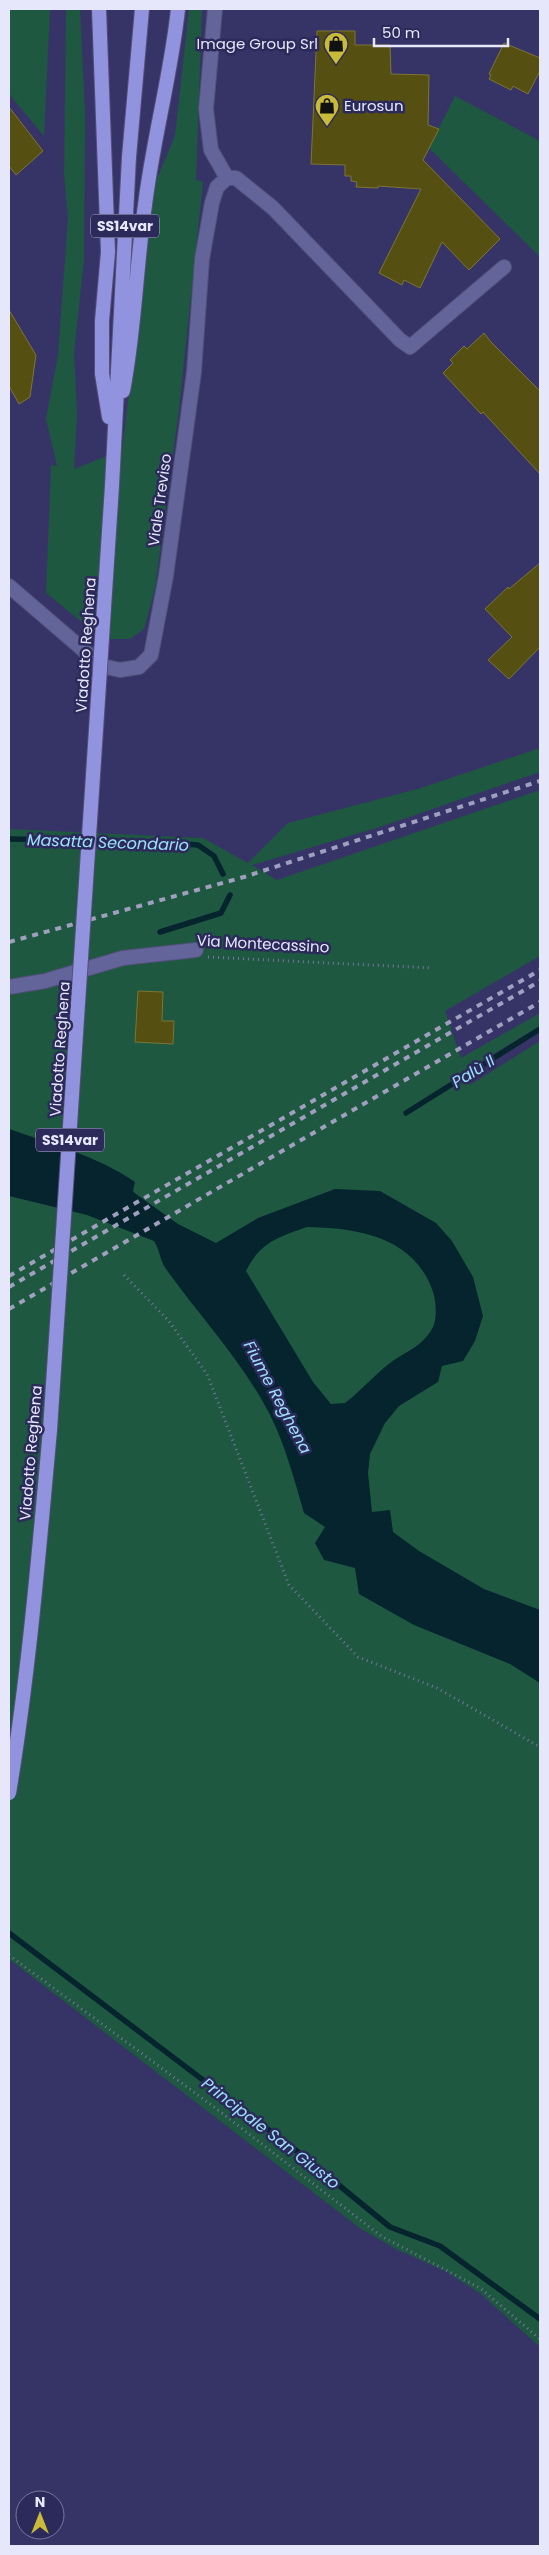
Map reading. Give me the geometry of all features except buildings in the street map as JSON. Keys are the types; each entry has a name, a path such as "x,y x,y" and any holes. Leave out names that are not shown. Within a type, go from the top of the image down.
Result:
{"highway":[{"path":"99,9 108,252 102,321 102,374 113,443"},
{"name":"SS14var","path":"113,443 129,157 142,9"},
{"path":"113,443 131,350 145,204 172,58 178,9"},
{"name":"Viadotto Reghena","path":"9,1793 18,1738 36,1584 49,1440 112,486 113,443"}],"street":[{"path":"215,9 206,108 210,150 227,178 236,178 272,208 400,340 410,347 504,267"},
{"name":"Viale Treviso","path":"9,586 102,666 120,670 139,667 151,655 166,576 192,382 202,259 212,203 217,187 227,178"},
{"name":"Via Montecassino","path":"9,987 45,981 123,958 201,953"}],"path":[{"name":"Via Montecassino","path":"201,953 432,968"},
{"path":"124,1275 168,1320 207,1374 289,1585 358,1657 437,1688 540,1746"},
{"path":"9,1955 206,2101 381,2236 480,2288 540,2339"}],"green space":[{"path":"9,9 50,9 44,136 9,94"},
{"path":"66,9 80,9 85,112 84,260 74,353 77,414 74,469 122,450 155,183 175,136 189,9 202,9 196,180 203,182 179,409 155,589 144,629 130,639 103,639 46,593 51,465 57,466 46,419 58,355 68,217 64,175"},
{"path":"455,96 540,141 540,257 429,148"},
{"path":"540,748 540,772 383,826 252,865 277,880 540,790 540,956 445,1011 461,1058 540,1013 540,1026 465,1071 470,1085 540,1041 540,2347 481,2294 447,2272 396,2249 361,2229 9,1959 9,829 203,838 248,863 288,823 421,788"}],"water":[{"name":"Fiume Reghena","path":"9,1129 74,1151 120,1173 135,1182 133,1191 136,1194 178,1224 216,1243 258,1218 335,1189 380,1191 436,1223 452,1241 473,1277 483,1316 475,1341 463,1361 442,1366 438,1382 399,1406 385,1423 370,1454 368,1473 372,1512 390,1510 393,1532 419,1551 484,1589 540,1610 540,1683 510,1664 414,1625 359,1594 355,1568 324,1560 315,1543 325,1527 304,1513 286,1453 272,1419 236,1360 162,1263 154,1241 87,1215 9,1196","holes":["307,1227 363,1233 381,1238 397,1246 411,1257 423,1271 432,1289 436,1309 434,1325 420,1343 394,1360 345,1403 331,1404 313,1382 246,1271 251,1261 271,1242"]}],"waterway":[{"name":"Masatta Secondario","path":"9,839 160,842 198,845 214,856 223,874"},
{"path":"160,932 221,913 230,895"},
{"name":"Palù II","path":"406,1113 540,1029"},
{"name":"Principale San Giusto","path":"9,1933 302,2155 390,2227 440,2246 540,2319"}],"railway":[{"path":"9,942 244,877 540,781"},
{"path":"9,1276 540,970"},
{"path":"9,1287 540,981"},
{"path":"9,1309 540,1002"}],"place":[{"name":"Image Group Srl","path":"336,65"},
{"name":"Eurosun","path":"327,127"}]}
